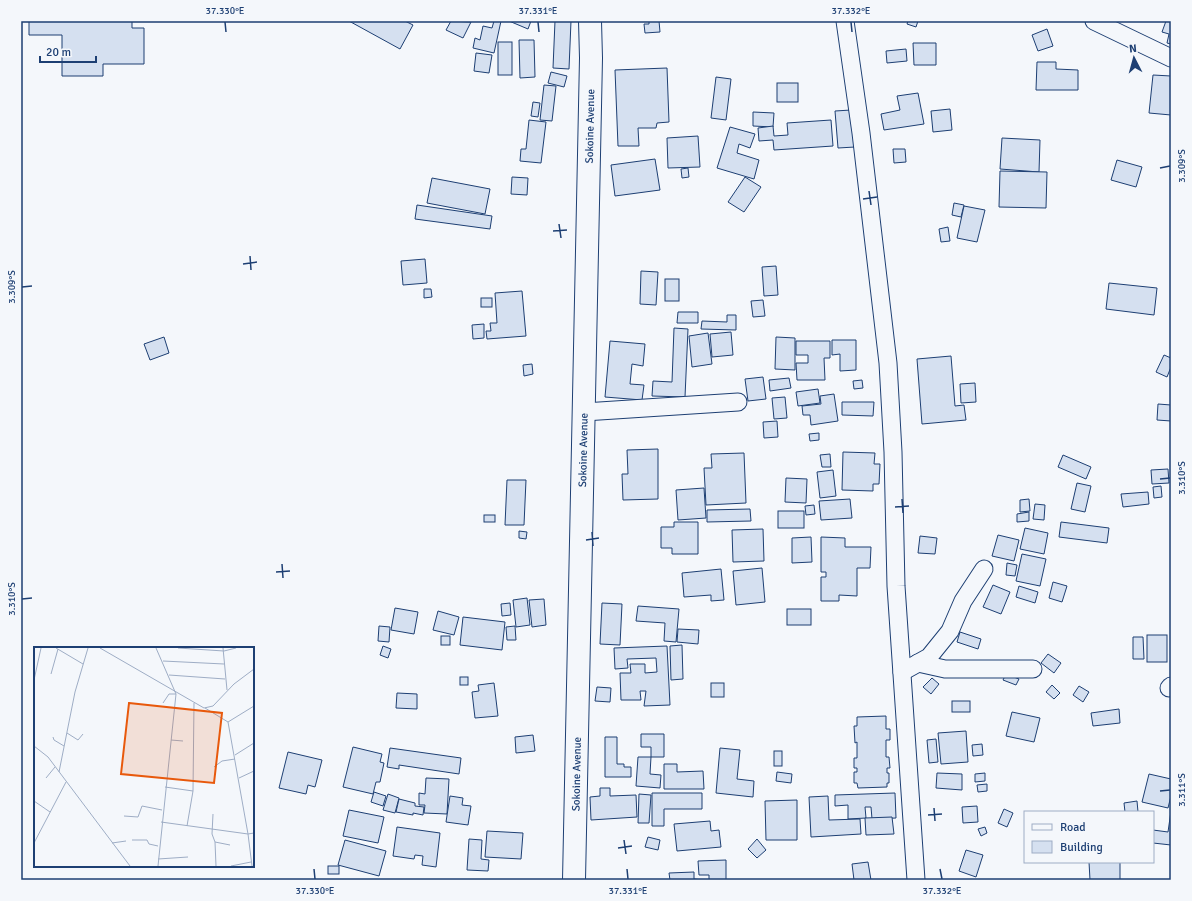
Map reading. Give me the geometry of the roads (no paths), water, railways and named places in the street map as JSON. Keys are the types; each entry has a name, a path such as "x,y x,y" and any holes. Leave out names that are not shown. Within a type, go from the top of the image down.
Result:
{"street":[{"name":"Sokoine Avenue","path":"574,880 591,58 590,21"},
{"path":"845,21 861,134 888,363 896,586 916,880"},
{"path":"1094,21 1171,58"},
{"path":"584,412 738,402"},
{"path":"902,672 929,657 950,631 963,601 984,569"},
{"path":"918,663 945,669 1033,669"}]}
